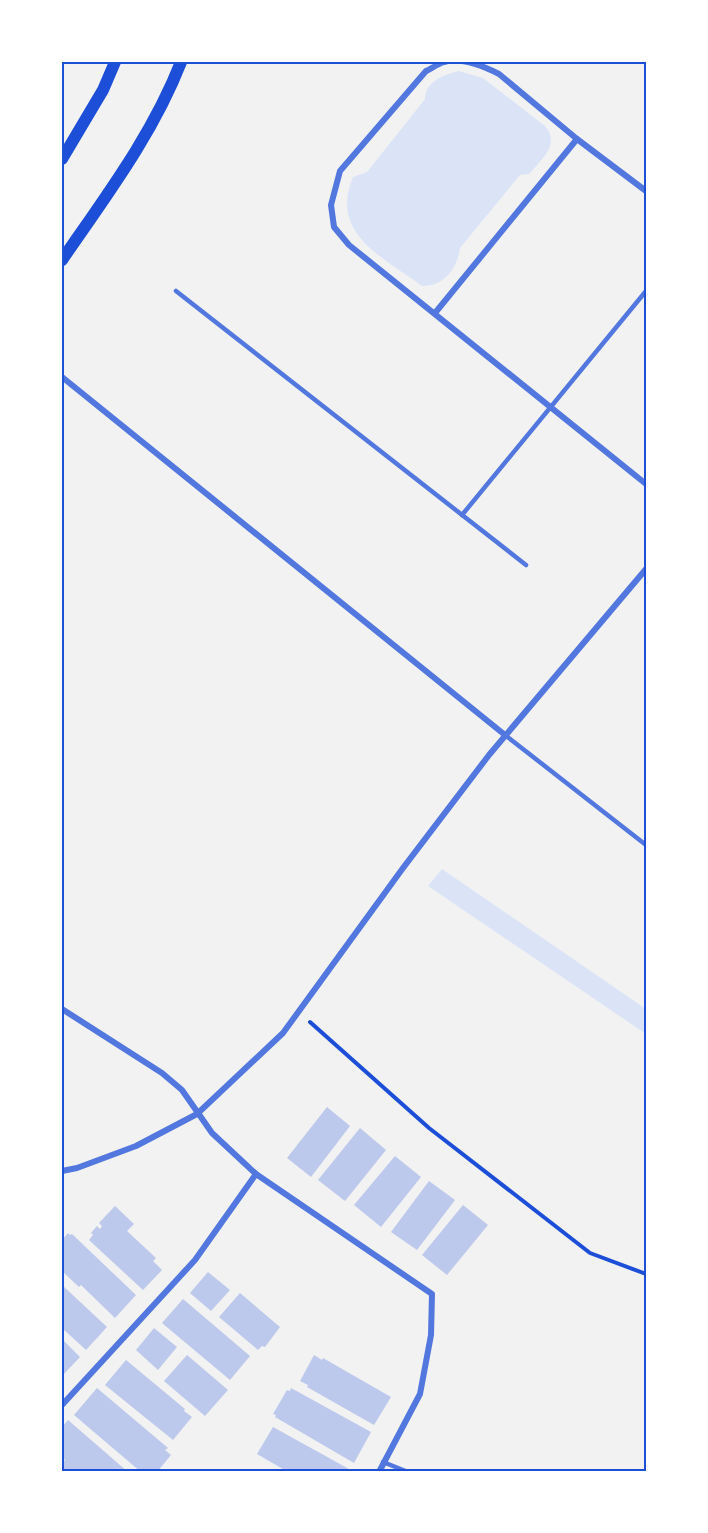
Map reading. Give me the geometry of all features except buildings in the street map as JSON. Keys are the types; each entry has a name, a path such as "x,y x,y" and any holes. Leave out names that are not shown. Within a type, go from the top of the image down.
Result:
{"main road":[{"path":"62,159 103,90 116,62"},
{"path":"62,260 144,138 181,62"}],"street":[{"path":"646,191 499,74 467,63 445,62 426,71 340,171 330,205 334,227 349,245 646,483"},
{"path":"435,313 578,139"},
{"path":"62,377 505,735"},
{"path":"62,1171 77,1168 136,1146 197,1114 283,1033 403,868 505,735 646,569"},
{"path":"62,1009 162,1073 182,1090 212,1133 256,1174 432,1294 431,1335 420,1394 379,1472"},
{"path":"62,1405 195,1260 256,1174"}],"lane":[{"path":"176,291 526,565"},
{"path":"462,515 646,291"},
{"path":"505,735 646,845"},
{"path":"383,1462 408,1472"}],"path":[{"path":"298,1012 429,1128 590,1253 646,1274"}],"shaded area":[{"path":"459,71 483,78 545,126 551,139 550,145 539,163 529,174 520,175 460,248 449,275 437,283 422,286 364,242 354,229 348,214 347,197 353,177 367,172 425,99 432,83 441,77"},
{"path":"442,869 646,1009 646,1034 428,886"}]}
